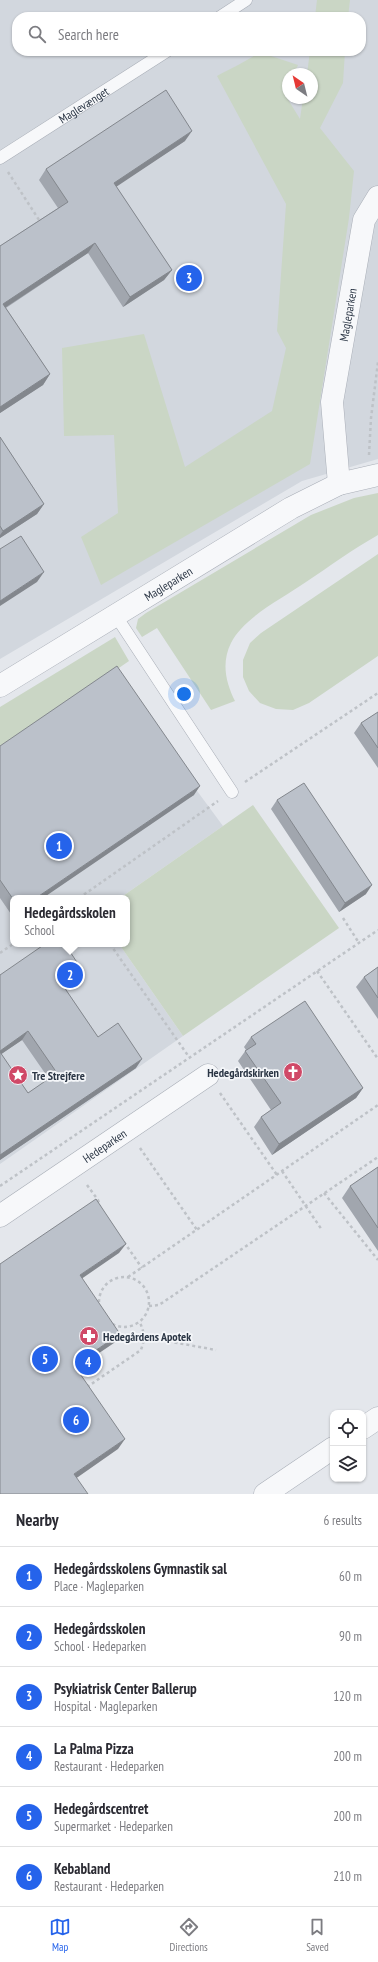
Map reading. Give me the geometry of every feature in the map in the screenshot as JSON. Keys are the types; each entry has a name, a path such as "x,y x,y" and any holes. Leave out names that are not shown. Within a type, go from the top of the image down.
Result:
{"street":[{"name":"Magleparken","path":"339,484 332,402 364,220 378,197"},
{"name":"Magleparken","path":"0,686 292,508 339,484 373,476"},
{"name":"Hedeparken","path":"0,1216 208,1075"},
{"path":"366,1426 378,1418"},
{"path":"266,1494 330,1450"}],"lane":[{"path":"228,12 246,0"},
{"name":"Maglevænget","path":"2,163 159,56"},
{"path":"116,616 232,792"}],"path":[{"path":"2,163 45,230"},
{"path":"373,476 371,418 378,362"},
{"path":"344,918 359,943"},
{"path":"0,1186 378,930"},
{"path":"0,953 10,946"},
{"path":"112,947 189,1057"},
{"path":"318,971 378,1059"},
{"path":"199,1051 208,1075 277,1175"},
{"path":"128,1277 378,1105"},
{"path":"128,1130 197,1230"},
{"path":"149,1306 159,1305 378,1157"},
{"path":"282,1171 322,1230"},
{"path":"92,1193 98,1200 100,1209"},
{"path":"324,1193 378,1260"},
{"path":"121,1238 142,1268"},
{"path":"128,1277 137,1280 145,1287 149,1296 149,1306 146,1315 140,1322 130,1326 121,1327 108,1320 100,1308 99,1298 103,1289 109,1282 118,1278 128,1277"},
{"path":"87,1388 141,1350 145,1337 140,1322"},
{"path":"145,1337 216,1350"}],"shaded area":[{"path":"0,0 378,0 378,459 302,481 0,659"},
{"path":"0,750 172,757 223,826 124,895 10,895 10,947 121,947 183,1036 0,1164"}],"green space":[{"path":"317,0 350,0 349,12 316,12"},
{"path":"254,56 271,56 298,65 297,68 282,68 282,104 291,104 300,119 302,104 318,104 318,68 308,68 309,56 345,56 343,83 320,128 354,171 349,218 310,464 101,585 81,537 118,513 114,435 64,436 62,348 144,334 185,467 272,411 286,348 277,331 286,204 217,76"},
{"path":"378,493 378,535 254,616 237,634 228,650 225,665 227,680 235,701 211,710 157,628 142,637 136,628 138,619 146,613 311,515 354,498"},
{"path":"378,554 378,656 309,703 293,710 276,709 260,703 249,691 243,677 243,660 250,643 261,633"},
{"path":"115,637 129,661 0,750 0,707"},
{"path":"253,805 339,928 183,1036 121,947 130,947 130,895 124,895"}],"building":[{"path":"166,90 192,131 114,183 172,270 130,297 95,243 3,304 50,374 0,407 0,246 68,202 46,169"},
{"path":"0,437 44,504 3,531 0,526"},
{"path":"21,536 44,572 0,601 0,549"},
{"path":"117,666 200,786 40,895 10,895 0,880 0,746"},
{"path":"378,712 378,748 361,723"},
{"path":"304,783 372,885 345,903 277,800"},
{"path":"41,947 67,947 84,973 64,987 98,1037 118,1023 142,1059 0,1155 0,1052 28,1093 57,1073 28,1031 0,1051 0,975"},
{"path":"378,967 378,998 364,977"},
{"name":"Hedegårdskirken","path":"305,1001 363,1088 279,1144 261,1117 281,1103 245,1051 256,1044 251,1037"},
{"path":"378,1167 378,1228 350,1186"},
{"path":"96,1199 126,1244 80,1275 120,1334 74,1365 125,1439 74,1474 88,1494 0,1494 0,1264"}],"place":[{"name":"Psykiatrisk Center Ballerup","path":"189,278"},
{"name":"Hedegårdsskolens Gymnastik sal","path":"59,846"},
{"name":"Hedegårdsskolen","path":"70,975"},
{"name":"Hedegårdskirken","path":"293,1072"},
{"name":"Tre Strejfere","path":"18,1075"},
{"name":"Hedegårdens Apotek","path":"89,1336"},
{"name":"Hedegårdscentret","path":"45,1359"},
{"name":"La Palma Pizza","path":"88,1362"},
{"name":"Kebabland","path":"76,1420"}]}
